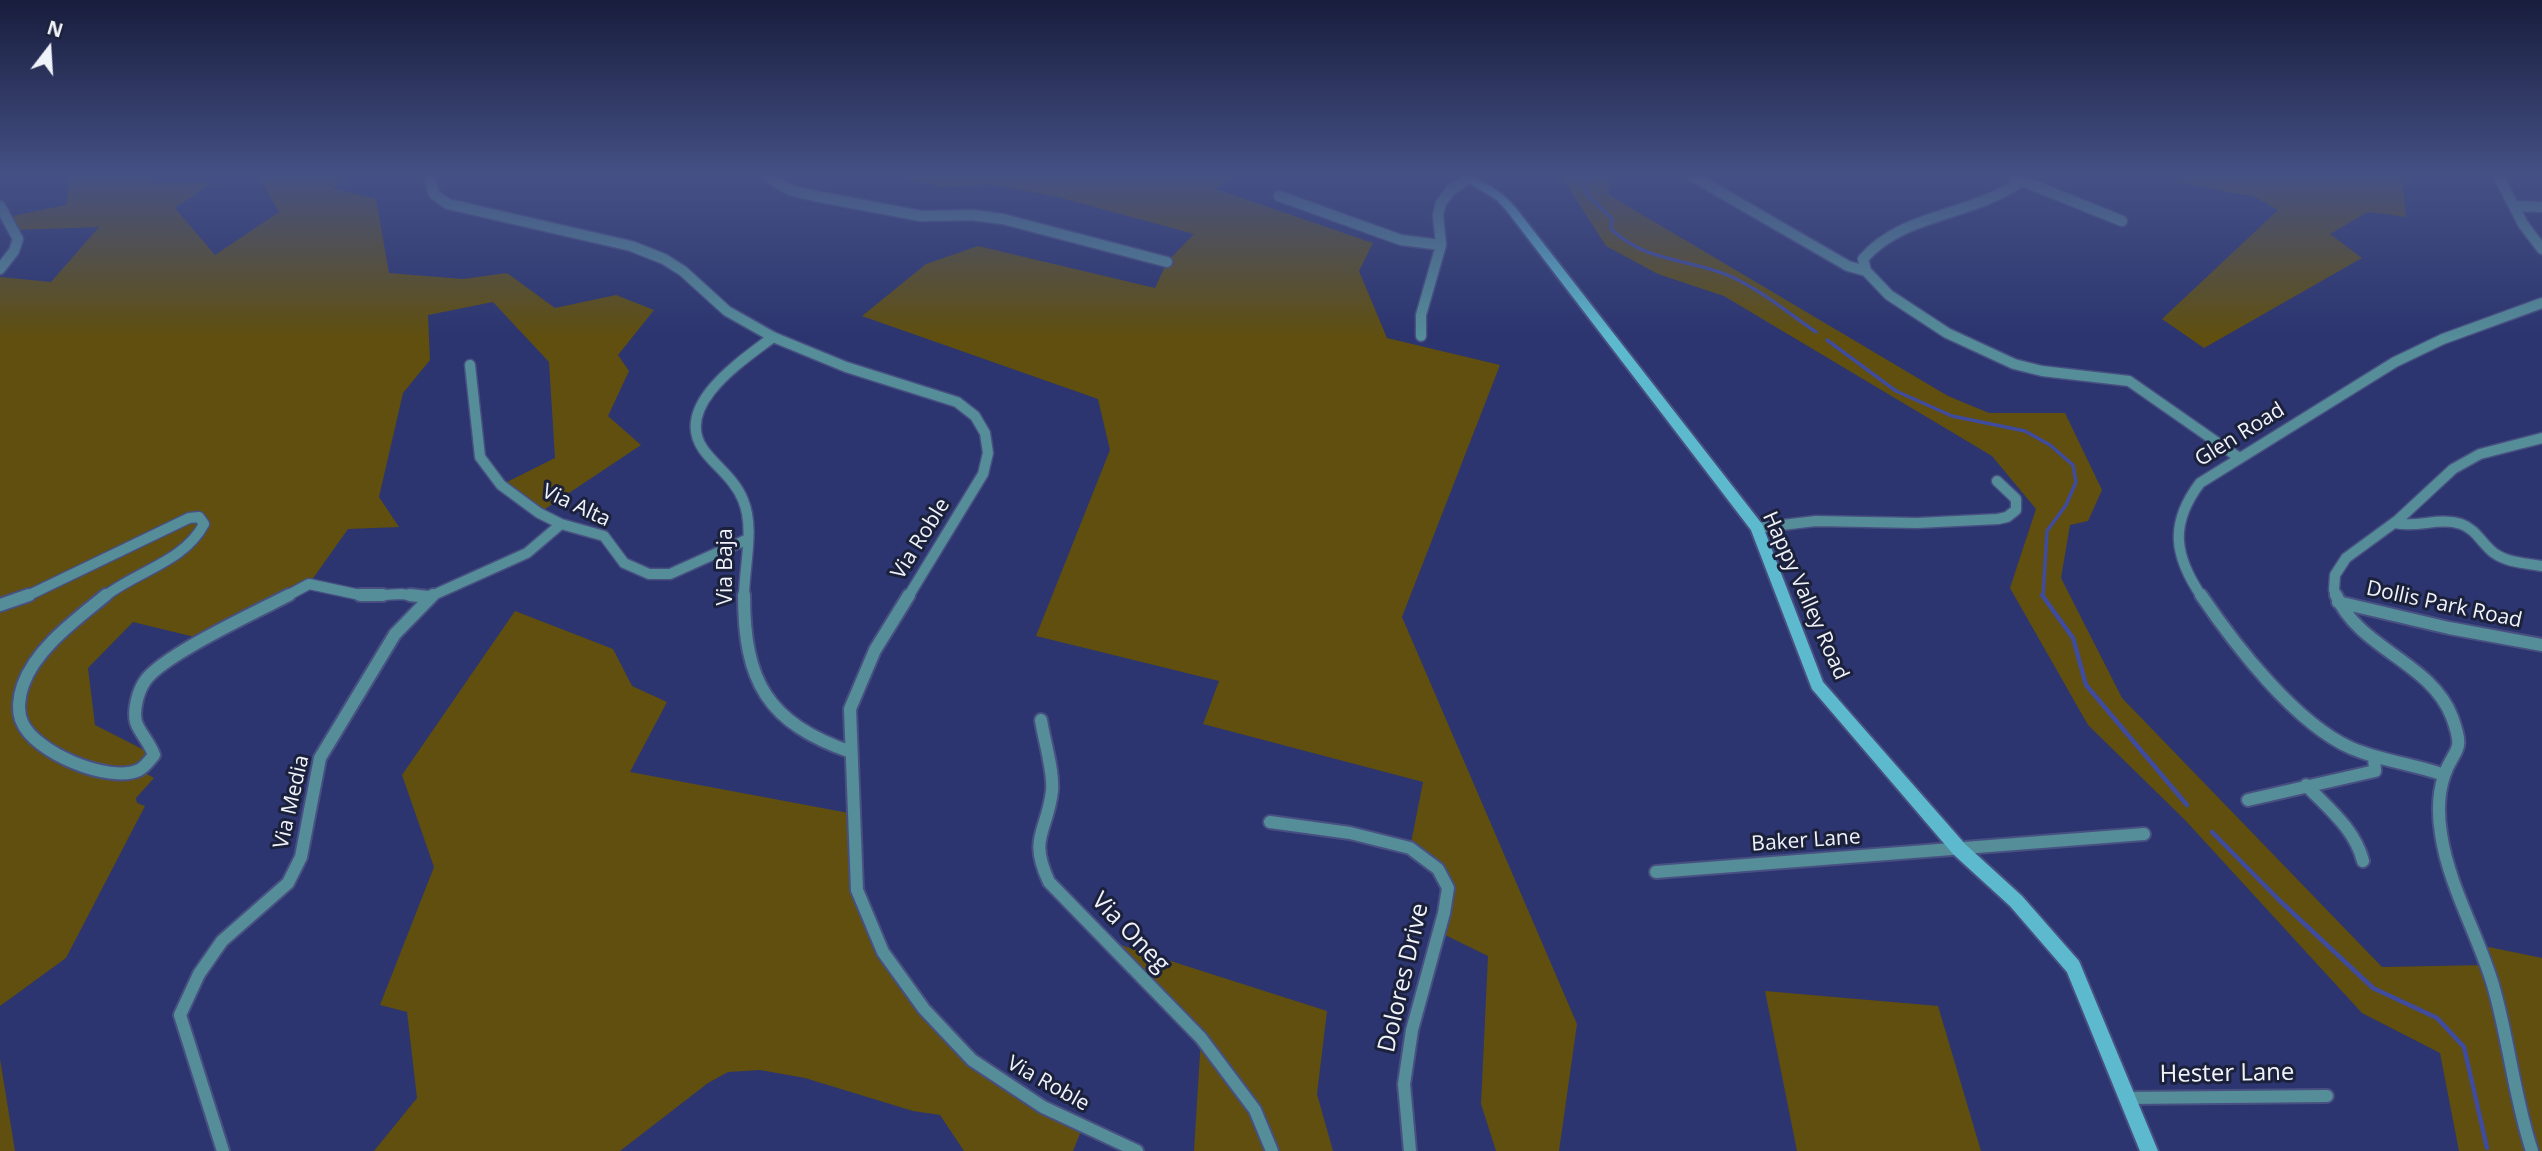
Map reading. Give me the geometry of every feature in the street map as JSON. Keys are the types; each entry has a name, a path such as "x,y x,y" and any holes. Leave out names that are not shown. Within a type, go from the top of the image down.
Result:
{"street":[{"path":"0,269 14,251 18,239 13,231"},
{"name":"Via Roble","path":"564,231 631,246 664,259 696,280 727,311 773,337 846,367 957,402 975,416 987,442 988,453 983,474 866,666 850,709 857,890 883,952 924,1009 972,1060 1043,1107 1137,1151"},
{"path":"1048,231 1167,262"},
{"path":"1375,231 1401,240 1441,245"},
{"path":"1421,336 1421,315 1441,245 1440,231"},
{"name":"Happy Valley Road","path":"1528,231 1757,528 1817,685 1959,849 2016,901 2073,967 2150,1151"},
{"path":"1787,231 1848,266 1866,271"},
{"path":"1904,231 1880,241 1868,250 1863,259 1866,271 1889,295 1947,332 2014,364 2042,371 2129,381 2238,457"},
{"path":"2528,231 2542,249"},
{"name":"Glen Road","path":"2444,775 2425,767 2374,756 2339,742 2312,724 2282,696 2201,596 2187,573 2178,536 2180,515 2200,483 2395,362 2443,339 2542,303"},
{"name":"Via Baja","path":"773,337 719,381 704,399 694,424 701,447 732,480 744,500 748,539 744,573 748,659 762,689 784,717 800,729 828,745 851,752"},
{"name":"Via Alta","path":"470,365 481,457 501,485 539,513 561,524 604,536 624,563 638,571 662,576 748,539"},
{"path":"2532,1151 2519,1119 2499,1008 2490,976 2450,876 2440,836 2439,801 2444,775 2458,754 2460,741 2444,699 2431,685 2365,632 2339,602 2332,585 2335,572 2363,542 2395,523 2462,463 2542,438"},
{"path":"1757,528 1816,521 1917,523 1998,519 2007,517 2016,510 2016,499 1997,481"},
{"path":"0,605 12,603 189,518 199,517 204,524 200,535 173,560 135,576 105,594 62,635 24,680 18,704 24,728 60,758 86,769 120,772 139,770 154,755 150,742 136,723 137,698 146,678 170,659 309,584 365,596 401,594 428,597"},
{"path":"2395,523 2404,526 2445,520 2456,522 2476,531 2487,547 2496,554 2506,559 2542,566"},
{"name":"Via Media","path":"223,1151 180,1015 199,974 222,941 288,883 301,857 320,758 395,634 428,597 527,553 561,524"},
{"name":"Dollis Park Road","path":"2339,602 2449,628 2542,645"},
{"name":"Via Oneg","path":"1041,720 1052,790 1038,859 1049,882 1201,1038 1255,1110 1272,1151"},
{"path":"2248,800 2375,771 2374,756"},
{"path":"2306,785 2354,837 2361,849 2363,861"},
{"name":"Dolores Drive","path":"1270,822 1350,833 1410,848 1438,869 1448,888 1444,913 1412,1030 1404,1084 1410,1151"},
{"name":"Baker Lane","path":"1656,872 2144,834"},
{"name":"Hester Lane","path":"2127,1098 2327,1096"}],"shaded area":[{"path":"96,231 194,231 215,255 251,231 382,231 389,273 463,279 507,273 555,308 616,295 654,310 618,355 629,371 608,416 641,445 539,513 501,485 555,458 549,362 493,302 428,315 430,360 403,393 379,497 399,527 348,529 309,584 207,640 133,622 88,668 95,725 154,755 140,770 154,778 136,798 137,803 145,806 66,958 0,1006 0,277 51,282"},
{"path":"1182,231 1337,231 1373,243 1359,271 1387,338 1500,365 1402,617 1577,1024 1559,1151 1496,1151 1481,1104 1488,956 1439,932 1448,888 1410,848 1423,782 1203,724 1219,681 1036,636 1110,450 1098,399 862,316 926,264 978,246 1155,288 1167,262 1194,234"},
{"path":"1596,231 1669,231 1948,396 1989,413 2065,413 2102,490 2088,521 2070,525 2061,578 2122,698 2382,967 2487,965 2479,945 2542,958 2542,1151 2459,1151 2440,1053 2362,1013 2185,820 2088,725 2010,588 2036,509 1992,456 1724,296 1658,274 1606,246"},
{"path":"2256,231 2336,231 2330,234 2362,258 2204,348 2162,319"},
{"path":"515,611 613,649 632,686 667,702 630,772 854,814 857,890 883,952 972,1060 1083,1126 1073,1151 964,1151 940,1115 913,1111 805,1078 760,1070 728,1072 708,1083 620,1151 374,1151 417,1098 407,1012 380,1005 434,867 402,775"},
{"path":"1105,940 1327,1011 1317,1094 1333,1151 1194,1151 1201,1038"},
{"path":"1765,991 1938,1006 1981,1151 1797,1151"},
{"path":"0,1059 15,1151 0,1151"}],"waterway":[{"path":"1613,231 1653,254 1730,276 1816,332"},
{"path":"1827,340 1896,391 1952,416 2025,431 2050,445 2073,465 2076,482 2066,505 2047,531 2043,596"},
{"path":"2043,596 2073,638 2086,685 2187,805"},
{"path":"2212,832 2279,900 2373,988 2437,1018 2464,1047 2487,1148"}]}
